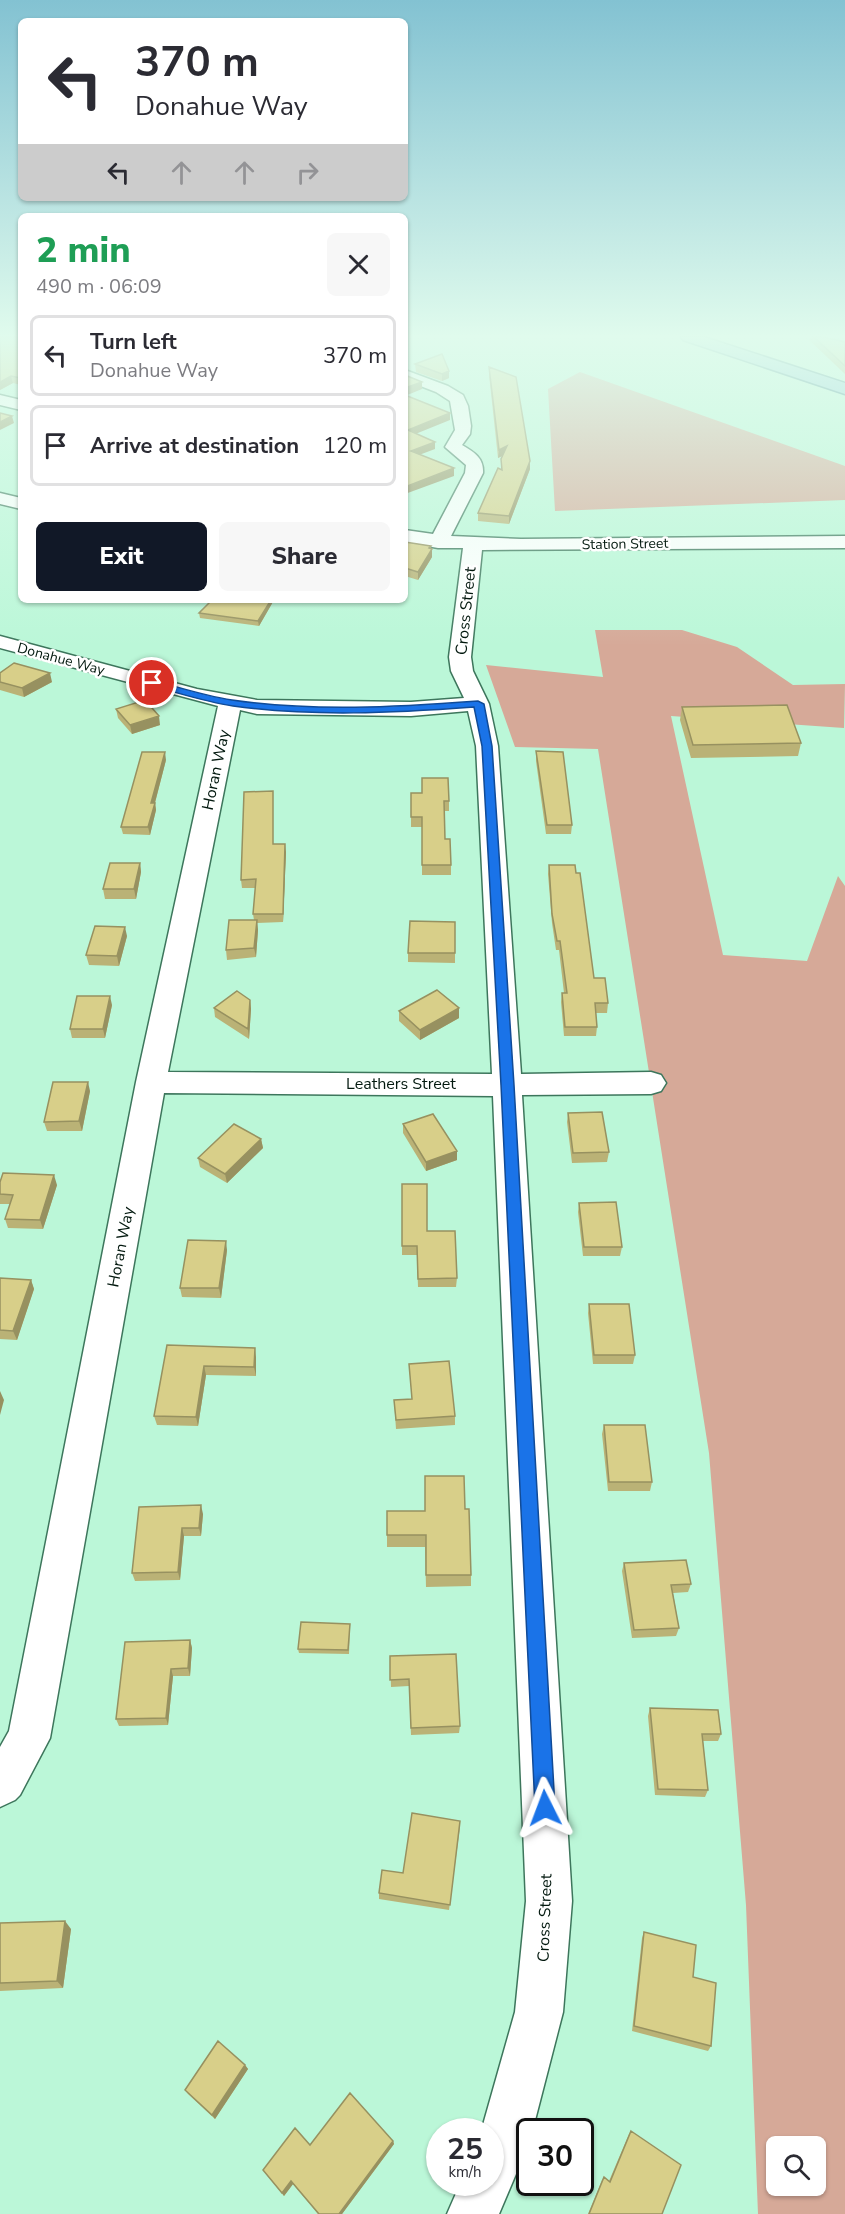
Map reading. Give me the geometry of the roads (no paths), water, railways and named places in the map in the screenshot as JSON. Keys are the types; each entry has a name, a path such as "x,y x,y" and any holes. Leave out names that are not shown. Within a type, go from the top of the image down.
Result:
{"street":[{"path":"438,542 474,473 475,465 470,457 453,447 456,440"},
{"path":"0,498 18,503"},
{"name":"Station Street","path":"408,537 438,542 473,544 845,542"},
{"name":"Cross Street","path":"473,544 460,657 462,671 478,704 487,746 507,1085 549,1901 539,2012 504,2141"},
{"name":"Donahue Way","path":"0,642 230,703 286,709 411,709 478,704"},
{"name":"Horan Way","path":"0,1785 29,1738 152,1082 230,703"},
{"name":"Leathers Street","path":"152,1082 507,1085 651,1083"},
{"path":"473,2214 481,2196"}]}
